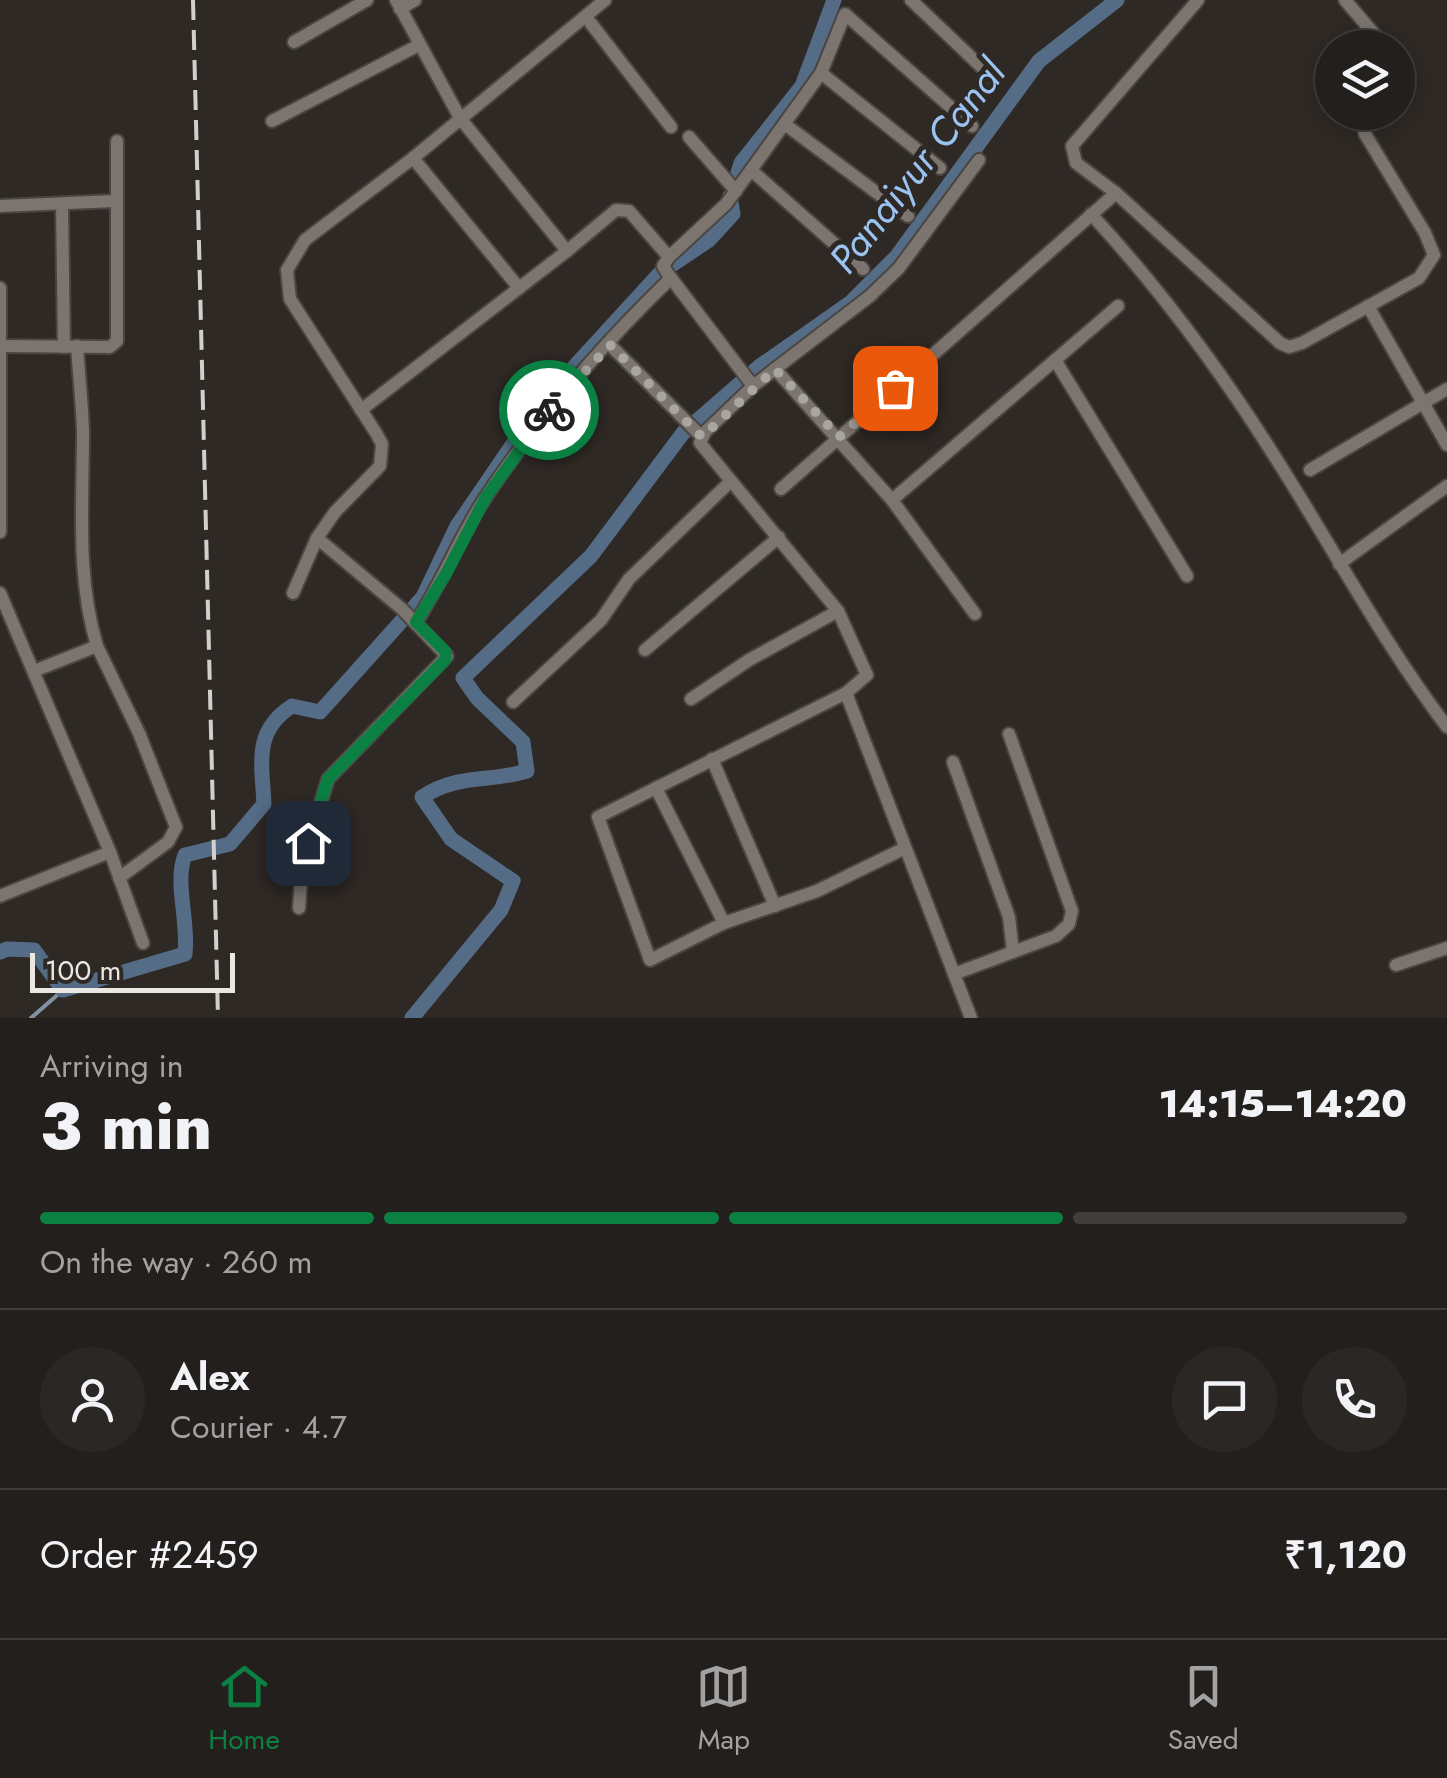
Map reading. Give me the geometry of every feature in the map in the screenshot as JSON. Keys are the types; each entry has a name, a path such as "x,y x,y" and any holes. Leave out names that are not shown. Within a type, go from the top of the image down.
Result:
{"street":[{"path":"294,42 368,0"},
{"path":"415,0 398,4 460,118 567,251"},
{"path":"293,592 317,538 335,512 380,466 382,444 290,300 287,270 305,240 413,158 605,0"},
{"path":"911,0 995,80"},
{"path":"1198,0 1072,146 1076,163 1116,193 1289,347 1419,278 1434,256 1426,233 1365,130"},
{"path":"1345,0 1371,30"},
{"path":"415,621 446,574 486,497 546,414 610,345 668,269 732,197 822,73 846,7 972,126"},
{"path":"586,16 671,126"},
{"path":"272,121 419,45"},
{"path":"822,73 940,168"},
{"path":"786,124 908,216"},
{"path":"688,137 732,197"},
{"path":"1,346 110,347 118,337 116,141"},
{"path":"413,158 519,288"},
{"path":"698,434 747,379 775,369 870,296 899,268 979,160"},
{"path":"751,170 863,269"},
{"path":"781,489 1116,193"},
{"path":"0,206 115,201"},
{"path":"62,204 70,347 82,426 82,580 86,608 97,646 139,733 176,827 168,842 120,878"},
{"path":"361,410 620,208 628,211 747,379"},
{"path":"1092,214 1152,280 1274,456 1405,672 1447,727"},
{"path":"0,288 1,523"},
{"path":"892,500 1118,306"},
{"path":"1368,306 1447,445"},
{"path":"610,345 698,434 704,450 838,611 867,669 862,682 846,693 598,817 650,960 724,923 817,891 904,848"},
{"path":"1055,360 1187,576"},
{"path":"775,369 892,500 975,614"},
{"path":"1310,470 1447,389"},
{"path":"513,702 602,620 629,579 731,481"},
{"path":"1339,564 1447,486"},
{"path":"645,650 779,537"},
{"path":"299,908 302,865 328,779 447,656 402,609 317,538"},
{"path":"0,593 110,852 143,943"},
{"path":"691,699 749,660 838,611"},
{"path":"34,671 97,646"},
{"path":"846,693 971,1018"},
{"path":"954,974 1056,936 1068,924 1072,911 1009,734"},
{"path":"712,759 775,906"},
{"path":"952,762 1009,917 1013,952"},
{"path":"656,788 724,923"},
{"path":"0,896 110,852"},
{"path":"1396,965 1447,948"}],"waterway":[{"path":"737,176 741,163 802,86 834,0"},
{"name":"Panaiyur Canal","path":"412,1018 501,910 513,881 451,839 422,797 461,781 527,771 523,742 477,698 463,678 591,556 683,433 760,366 850,303 897,256 1039,61 1117,0"},
{"path":"0,952 34,950 63,990 185,954 181,877 185,855 230,844 264,804 263,749 271,726 292,706 320,712 423,597 457,526 541,403 660,273 709,240 733,214 730,196"},
{"path":"31,1018 63,990"}],"railway":[{"path":"193,0 218,1018"}],"way so far":[{"path":"549,410 610,345 702,437 775,369 839,437 895,388"}],"route":[{"path":"308,843 328,779 445,660 446,652 416,622 486,497 549,410"}]}
